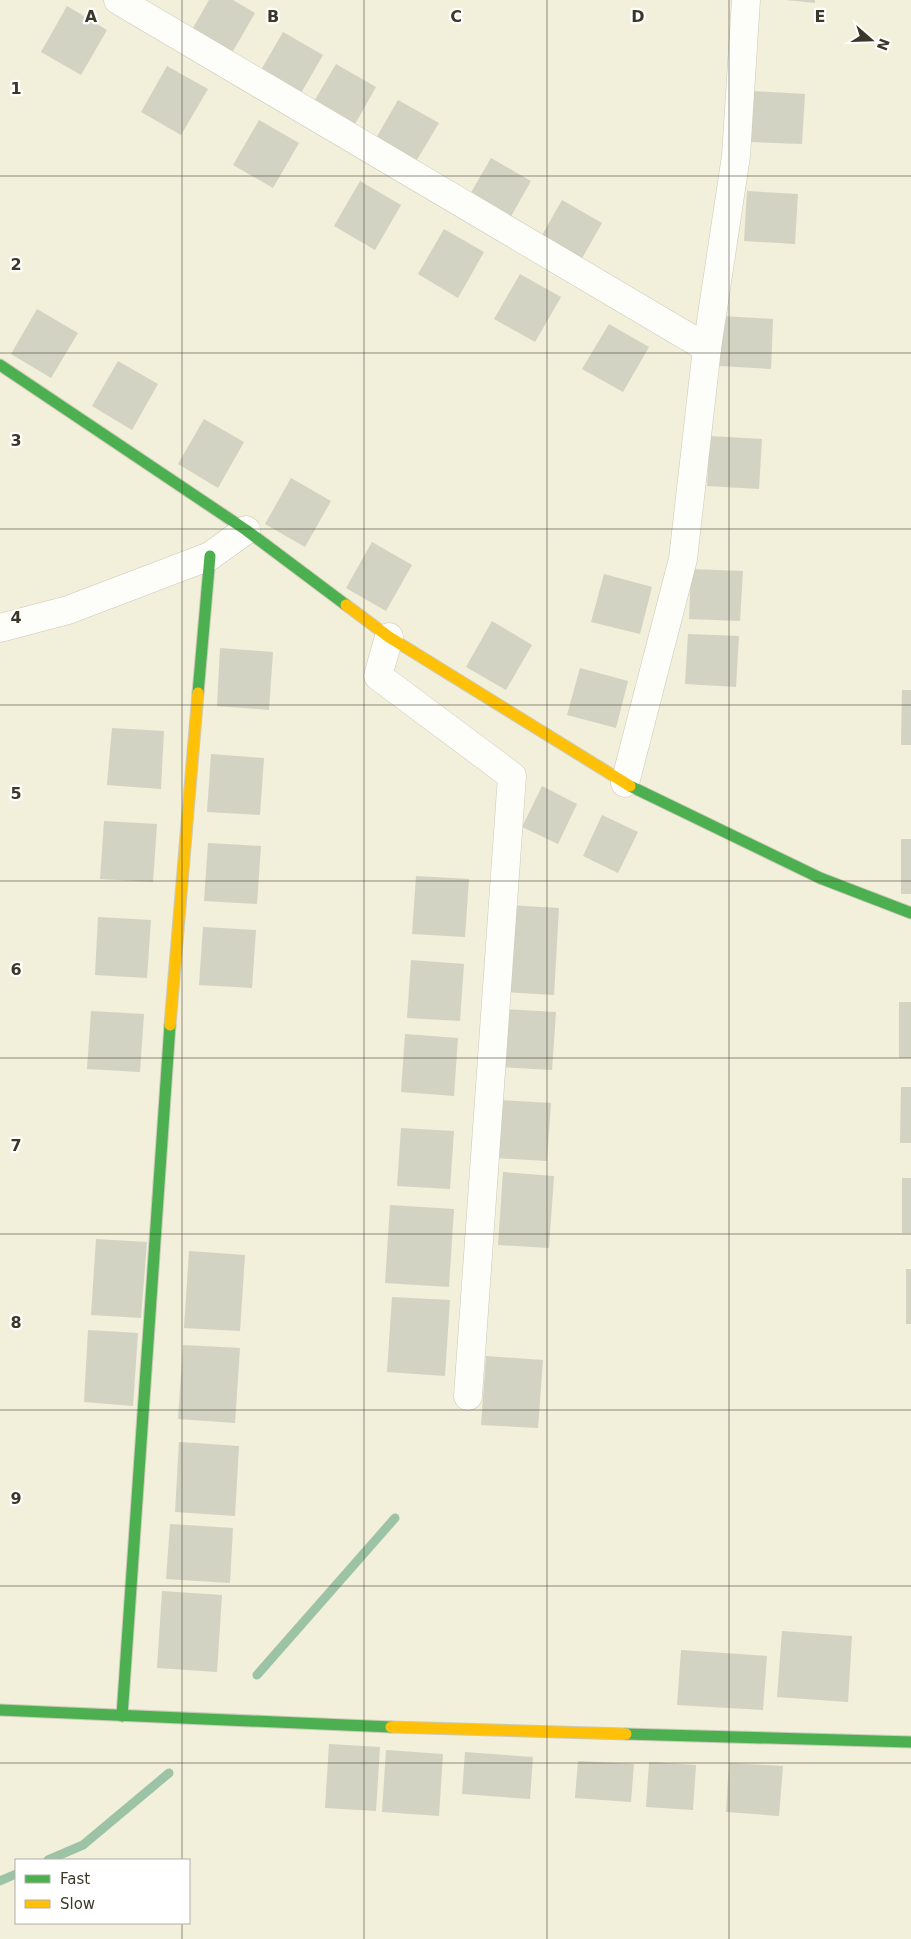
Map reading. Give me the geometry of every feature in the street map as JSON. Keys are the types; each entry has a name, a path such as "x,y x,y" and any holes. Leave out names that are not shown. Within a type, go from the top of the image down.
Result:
{"street":[{"path":"118,0 707,348"},
{"path":"625,783 683,559 707,348 736,156 746,0"},
{"path":"0,365 246,530 389,637 625,783 820,878 911,913"},
{"path":"0,628 68,610 210,556 246,530"},
{"path":"122,1716 166,1068 210,556"},
{"path":"389,637 378,676 512,776 468,1396"},
{"path":"0,1710 321,1726 911,1742"}],"building":[{"path":"209,0 233,0 255,13 229,58 189,35"},
{"path":"786,0 815,0 815,3"},
{"path":"67,6 107,30 81,75 41,52"},
{"path":"283,32 323,55 297,100 257,77"},
{"path":"336,64 376,87 350,133 309,110"},
{"path":"167,66 208,89 181,135 141,112"},
{"path":"753,91 805,94 802,144 750,142"},
{"path":"398,100 439,123 412,168 372,145"},
{"path":"259,120 299,143 273,188 233,165"},
{"path":"491,158 531,181 505,227 465,203"},
{"path":"360,181 401,205 375,250 334,226"},
{"path":"747,191 798,194 795,244 744,241"},
{"path":"562,200 602,223 576,269 536,246"},
{"path":"444,229 484,252 458,298 418,274"},
{"path":"520,274 561,297 535,342 494,319"},
{"path":"37,309 78,333 51,378 11,354"},
{"path":"722,316 773,319 771,369 719,366"},
{"path":"609,324 649,347 623,392 582,369"},
{"path":"118,361 158,384 132,430 92,406"},
{"path":"204,419 244,442 218,488 178,464"},
{"path":"710,436 762,439 759,489 707,486"},
{"path":"291,478 331,501 305,547 265,524"},
{"path":"372,542 412,565 386,611 346,588"},
{"path":"691,569 743,571 740,621 689,619"},
{"path":"604,574 652,587 640,634 591,622"},
{"path":"492,621 532,645 506,690 466,667"},
{"path":"688,634 739,636 736,687 685,684"},
{"path":"220,648 273,652 269,710 217,706"},
{"path":"580,668 628,681 616,728 567,715"},
{"path":"902,690 911,690 911,745 901,745"},
{"path":"112,728 164,731 161,789 107,785"},
{"path":"211,754 264,758 260,815 207,812"},
{"path":"542,786 577,804 558,844 522,827"},
{"path":"602,815 638,832 618,873 583,856"},
{"path":"104,821 157,824 153,882 100,879"},
{"path":"901,839 911,839 911,894 901,894"},
{"path":"208,843 261,846 257,904 204,901"},
{"path":"416,876 469,879 465,937 412,934"},
{"path":"508,905 559,908 554,995 503,992"},
{"path":"98,917 151,920 147,978 95,975"},
{"path":"203,927 256,930 252,988 199,985"},
{"path":"411,960 464,964 460,1021 407,1018"},
{"path":"899,1002 911,1002 911,1058 899,1058"},
{"path":"503,1009 556,1012 552,1070 499,1067"},
{"path":"91,1011 144,1014 140,1072 87,1069"},
{"path":"405,1034 458,1038 454,1096 401,1092"},
{"path":"901,1087 911,1087 911,1143 900,1143"},
{"path":"498,1100 551,1103 547,1161 494,1158"},
{"path":"401,1128 454,1131 450,1189 397,1186"},
{"path":"503,1172 554,1176 549,1248 498,1245"},
{"path":"902,1178 911,1178 911,1233 902,1233"},
{"path":"390,1205 454,1209 449,1287 385,1283"},
{"path":"96,1239 147,1242 141,1318 91,1315"},
{"path":"189,1251 245,1255 240,1331 184,1328"},
{"path":"906,1269 911,1269 911,1324 906,1324"},
{"path":"392,1297 450,1300 445,1376 387,1372"},
{"path":"88,1330 138,1333 133,1406 84,1402"},
{"path":"183,1345 240,1348 235,1423 178,1419"},
{"path":"486,1356 543,1360 538,1428 481,1425"},
{"path":"179,1442 239,1446 235,1516 175,1512"},
{"path":"170,1524 233,1528 230,1583 166,1579"},
{"path":"162,1591 222,1595 217,1672 157,1668"},
{"path":"782,1631 852,1636 848,1702 777,1697"},
{"path":"681,1650 767,1656 763,1710 677,1705"},
{"path":"329,1744 380,1747 376,1811 325,1808"},
{"path":"386,1750 443,1754 439,1816 382,1812"},
{"path":"465,1752 533,1757 530,1799 462,1794"},
{"path":"578,1761 634,1764 631,1802 575,1798"},
{"path":"649,1762 696,1765 693,1810 646,1807"},
{"path":"729,1763 783,1766 779,1816 726,1812"}],"waterway":[{"path":"257,1675 395,1518"},
{"path":"50,1859 83,1845 169,1773"},
{"path":"0,1881 15,1874"}],"traffic: fast":[{"path":"0,365 246,530 346,605"},
{"path":"198,693 210,556"},
{"path":"630,786 820,878 911,913"},
{"path":"122,1716 170,1025"},
{"path":"0,1710 391,1727"},
{"path":"626,1734 911,1742"}],"traffic: slow":[{"path":"346,605 389,637 630,786"},
{"path":"170,1025 198,693"},
{"path":"391,1727 626,1734"}]}
